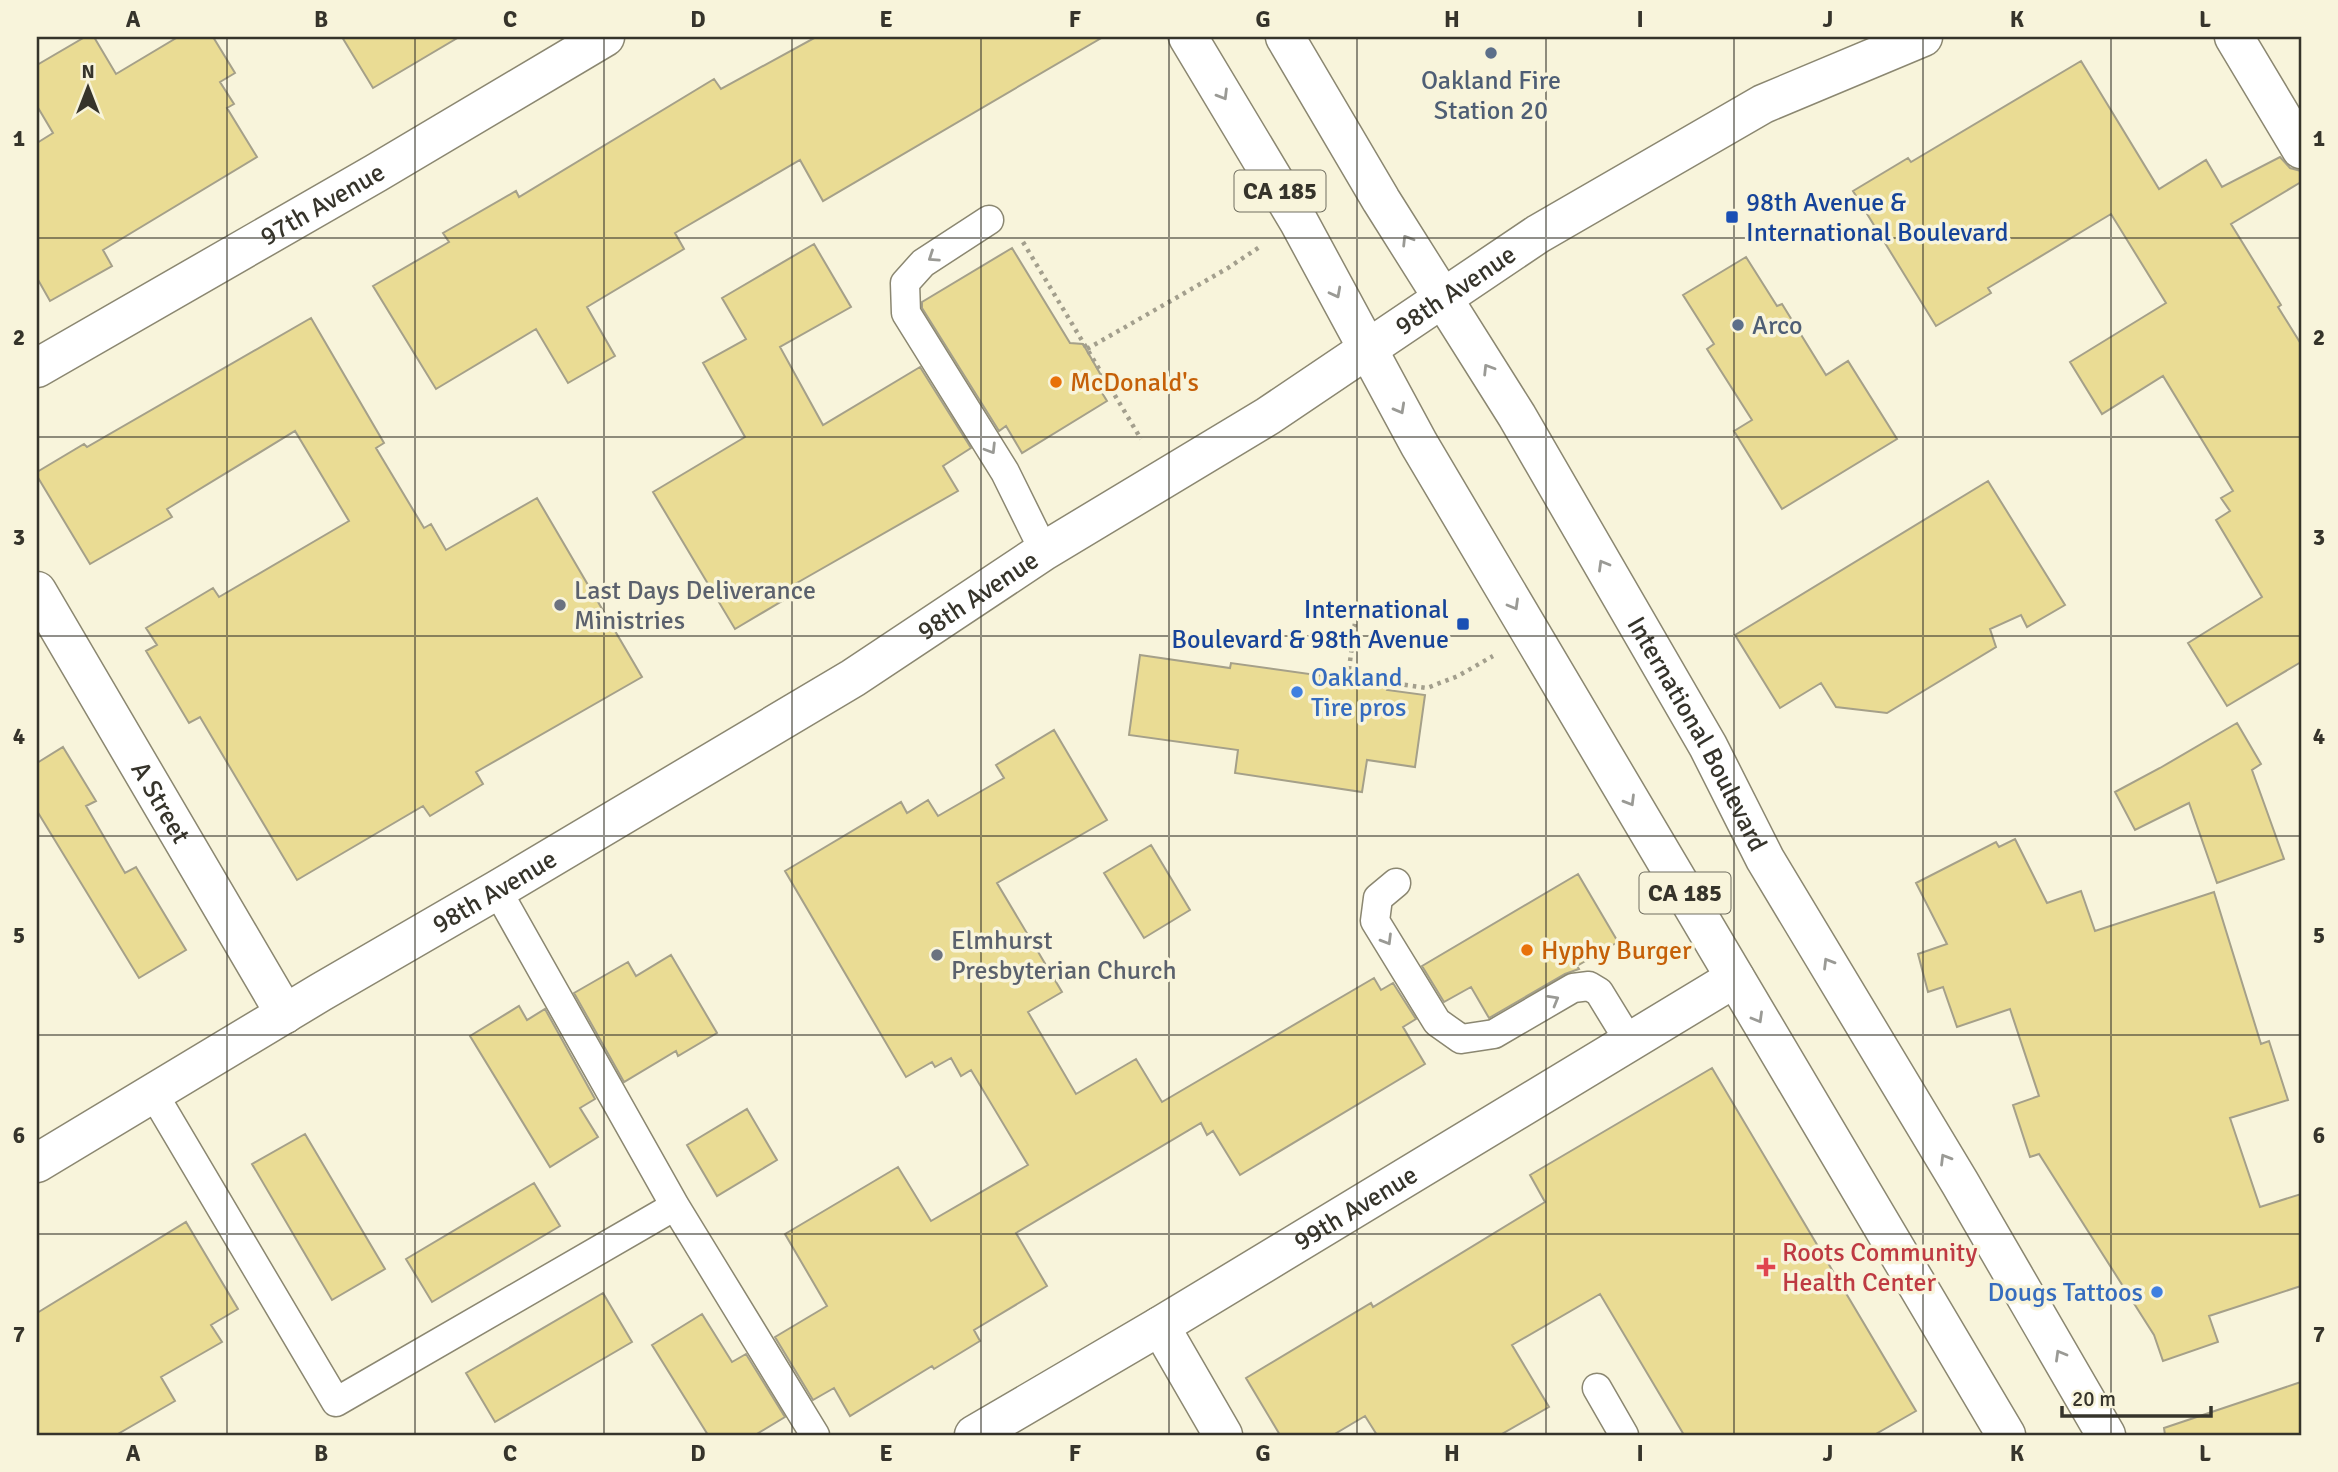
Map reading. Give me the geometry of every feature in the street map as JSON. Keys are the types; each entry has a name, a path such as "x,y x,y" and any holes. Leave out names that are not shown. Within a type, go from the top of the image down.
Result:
{"main road":[{"name":"97th Avenue","path":"37,368 376,173 604,37"},
{"name":"CA 185","path":"1188,37 1299,222 1366,349 1531,634 2006,1435"},
{"name":"International Boulevard","path":"1285,37 1381,200 1517,415 1708,746 1765,859 2106,1435"},
{"name":"98th Avenue","path":"37,1163 853,678 1044,551 1268,415 1538,234 1763,104 1923,37"},
{"path":"2234,37 2301,149"},
{"name":"A Street","path":"37,591 285,1014"},
{"name":"99th Avenue","path":"974,1435 1160,1326 1735,978"},
{"path":"1160,1326 1223,1435"}],"lane":[{"path":"989,220 923,263 905,283 906,313 1005,472 1044,551"},
{"path":"1396,883 1378,898 1375,920 1437,1022 1461,1039 1493,1034 1573,988 1589,986 1599,992 1629,1041"},
{"path":"497,890 675,1206 815,1435"},
{"path":"153,1093 336,1402 675,1206"},
{"path":"1597,1388 1624,1435"}],"path":[{"path":"1087,349 1228,268 1299,222"},
{"path":"1018,233 1165,478"},
{"path":"1357,607 1349,677 1427,688 1458,676 1531,634"}],"building":[{"path":"85,37 94,37 116,74 178,37 213,37 235,73 220,82 234,104 227,108 257,157 103,250 112,266 50,301 37,278 37,143 53,133 37,106 37,65"},
{"path":"342,37 459,37 373,88"},
{"path":"816,37 1103,37 823,201 800,160 675,233 684,249 587,307 615,356 568,383 536,329 436,389 373,286 449,242 443,233 516,191 519,197 714,79 721,89"},
{"path":"2081,61 2159,189 2206,160 2222,187 2280,157 2290,168 2301,171 2301,182 2231,224 2281,305 2278,307 2301,344 2301,662 2227,706 2188,643 2262,597 2216,520 2230,511 2221,498 2233,491 2163,376 2102,414 2070,362 2166,303 2111,214 1988,288 1991,293 1936,326 1853,191 1908,158 1911,162"},
{"path":"814,244 851,307 780,347 823,425 920,367 971,448 943,466 958,491 795,584 799,591 735,629 653,492 745,437 703,363 746,339 722,298"},
{"path":"1012,248 1070,343 1083,344 1102,377 1099,388 1107,401 1022,453 1006,426 999,431 922,308 922,302"},
{"path":"1746,257 1777,306 1782,304 1826,375 1848,361 1897,439 1782,509 1734,431 1752,420 1707,349 1714,344 1683,295"},
{"path":"311,318 384,443 376,448 424,528 431,524 446,550 537,498 642,677 476,772 483,784 430,816 423,806 297,880 200,717 189,723 146,651 157,645 146,628 213,588 219,597 349,521 295,431 167,509 172,517 90,564 37,472 84,444 87,447"},
{"path":"1988,481 2065,605 2027,627 2021,615 1990,629 1996,647 1887,713 1836,707 1821,683 1780,708 1735,635"},
{"path":"1140,655 1230,668 1231,663 1388,685 1387,690 1425,695 1415,767 1367,760 1362,792 1235,773 1238,750 1129,735"},
{"path":"2237,723 2261,764 2252,770 2284,859 2217,883 2189,803 2135,830 2115,792"},
{"path":"1054,730 1107,820 997,883 1062,992 1028,1012 1076,1094 1136,1059 1162,1102 1374,978 1381,990 1393,983 1416,1019 1403,1027 1425,1064 1240,1175 1213,1131 1207,1135 1201,1123 1016,1233 1047,1286 974,1330 980,1341 934,1369 932,1366 850,1416 834,1388 813,1400 775,1337 827,1306 785,1234 898,1167 931,1221 1028,1165 971,1070 961,1076 951,1058 935,1067 932,1062 906,1077 785,871 901,802 907,813 928,800 938,816 1004,778 996,765"},
{"path":"63,747 96,801 86,806 125,873 136,867 186,950 139,978 37,811 37,763"},
{"path":"2015,839 2047,903 2081,891 2095,931 2214,892 2261,1044 2269,1041 2288,1100 2230,1118 2260,1207 2301,1194 2301,1286 2209,1316 2218,1342 2163,1361 2154,1335 2039,1154 2030,1157 2013,1105 2039,1096 2010,1009 1957,1027 1943,987 1928,992 1918,954 1947,944 1916,883 1996,842 1999,847"},
{"path":"1151,845 1190,910 1144,938 1104,873"},
{"name":"Hyphy Burger","path":"1578,874 1618,942 1577,966 1579,969 1565,974 1489,1018 1471,987 1444,1002 1422,966"},
{"path":"671,955 717,1033 678,1056 676,1051 624,1082 574,993 628,962 636,976"},
{"path":"519,1006 527,1020 545,1009 595,1099 580,1108 598,1137 550,1167 470,1036"},
{"path":"1712,1068 1916,1411 1874,1435 1684,1435 1600,1294 1512,1345 1549,1407 1500,1435 1377,1435 1365,1416 1333,1435 1280,1435 1246,1378 1371,1303 1373,1307 1545,1202 1530,1175"},
{"path":"747,1109 777,1160 717,1196 687,1145"},
{"path":"305,1134 385,1269 332,1300 252,1164"},
{"path":"534,1183 560,1226 432,1302 406,1259"},
{"path":"186,1222 238,1309 211,1325 222,1342 161,1377 175,1401 116,1435 37,1435 37,1313"},
{"path":"603,1293 632,1342 495,1422 466,1373"},
{"path":"702,1314 732,1362 746,1354 785,1417 755,1435 708,1435 652,1345"},
{"path":"2301,1382 2301,1435 2165,1435 2164,1428"}],"place":[{"name":"Oakland Fire Station 20","path":"1491,53"},
{"name":"98th Avenue & International Boulevard","path":"1732,217"},
{"name":"Arco","path":"1738,325"},
{"name":"McDonald's","path":"1056,382"},
{"name":"Last Days Deliverance Ministries","path":"560,605"},
{"name":"International Boulevard & 98th Avenue","path":"1463,624"},
{"name":"Oakland Tire pros","path":"1297,692"},
{"name":"Hyphy Burger","path":"1527,950"},
{"name":"Elmhurst Presbyterian Church","path":"937,955"},
{"name":"Roots Community Health Center","path":"1766,1267"},
{"name":"Dougs Tattoos","path":"2157,1292"}]}
